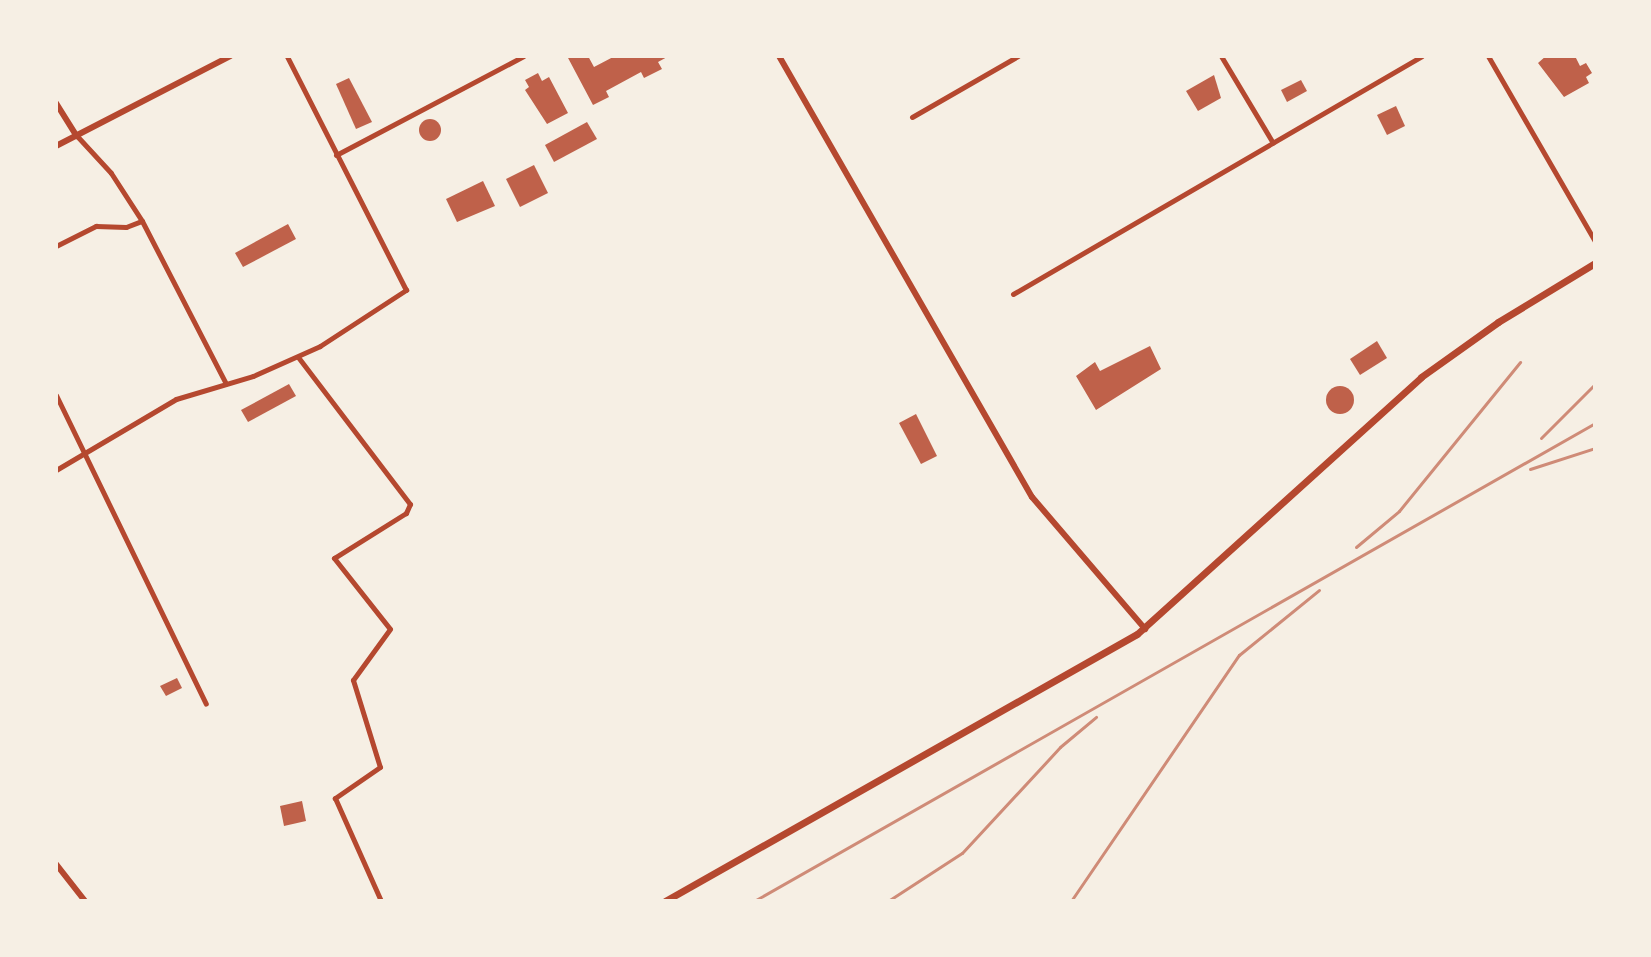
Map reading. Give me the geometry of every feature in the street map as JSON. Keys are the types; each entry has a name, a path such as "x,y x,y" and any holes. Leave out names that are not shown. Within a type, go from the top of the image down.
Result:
{"main road":[{"path":"665,901 1145,629 1421,377 1498,322 1595,263"}],"street":[{"path":"56,146 230,56"},
{"path":"56,470 161,407 298,357 371,317 406,290 287,56"},
{"path":"336,155 524,56"},
{"path":"779,56 1032,497 1145,629"},
{"path":"912,117 1018,56"},
{"path":"1221,56 1273,143"},
{"path":"1013,294 1422,56"},
{"path":"1488,56 1595,241"},
{"path":"56,103 77,136 111,173 142,221 226,384"},
{"path":"56,246 96,226 126,227 142,221"},
{"path":"298,357 410,504 406,513 334,558 390,629 353,680 380,767 335,798 381,901"},
{"path":"56,395 206,704"},
{"path":"56,864 85,901"}],"building":[{"path":"567,56 588,56 594,67 615,56 669,56 658,62 662,69 644,78 641,72 606,91 609,97 593,105"},
{"path":"1546,56 1575,56 1580,66 1586,63 1592,73 1586,77 1589,83 1564,97 1538,63"},
{"path":"538,73 542,81 549,77 568,113 547,124 525,90 529,87 525,80"},
{"path":"1214,75 1221,98 1198,111 1186,91"},
{"path":"349,78 372,122 356,129 336,84"},
{"path":"1301,80 1307,91 1287,102 1281,90"},
{"path":"1396,106 1405,126 1387,135 1377,115"},
{"path":"430,119 438,122 441,130 438,138 430,141 422,138 419,130 422,122"},
{"path":"587,122 597,139 554,162 545,145"},
{"path":"534,165 548,193 520,207 506,179"},
{"path":"483,181 495,206 457,222 446,199"},
{"path":"288,224 296,239 243,267 235,253"},
{"path":"1377,341 1387,358 1360,375 1350,359"},
{"path":"1150,346 1161,369 1096,410 1076,376 1095,362 1100,371"},
{"path":"289,384 296,396 248,422 241,410"},
{"path":"1340,386 1350,390 1354,400 1350,410 1340,414 1330,410 1326,400 1330,390"},
{"path":"916,414 937,456 921,464 899,423"},
{"path":"177,678 182,688 166,696 160,686"},
{"path":"302,801 306,821 284,826 280,806"}],"railway":[{"path":"1356,547 1399,511 1520,362"},
{"path":"1541,438 1595,384"},
{"path":"754,901 1595,423"},
{"path":"1530,469 1595,448"},
{"path":"1071,901 1239,655 1319,590"},
{"path":"888,901 962,853 1060,747 1096,717"}]}
